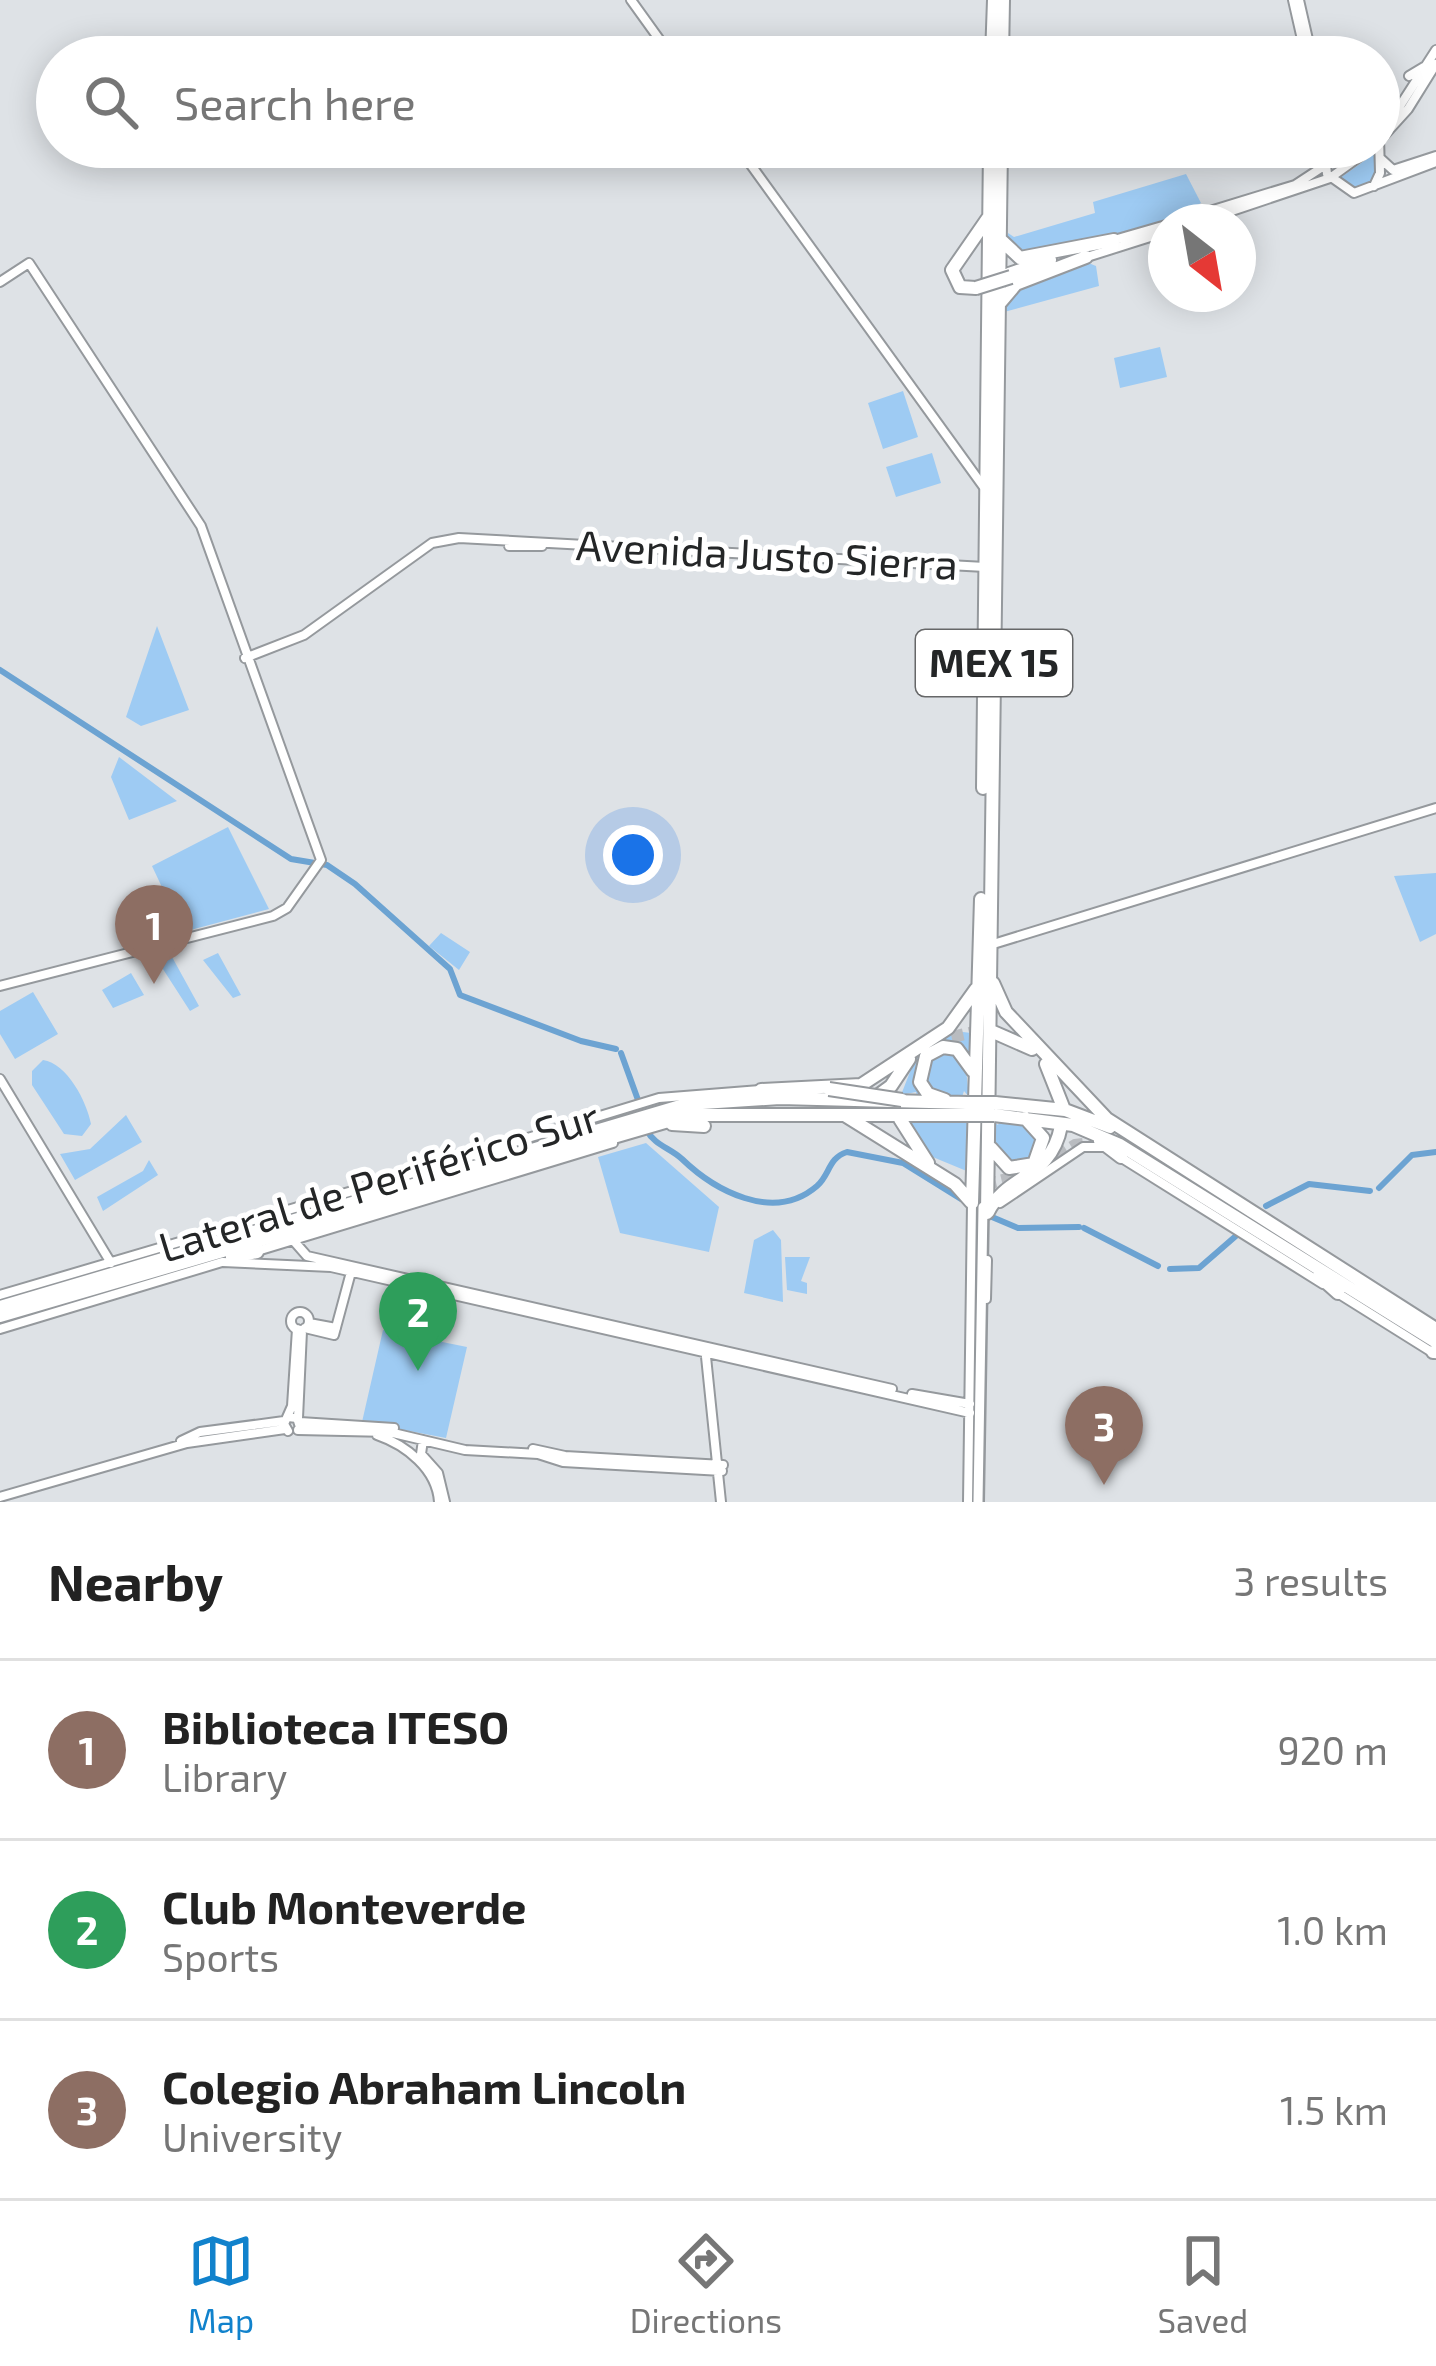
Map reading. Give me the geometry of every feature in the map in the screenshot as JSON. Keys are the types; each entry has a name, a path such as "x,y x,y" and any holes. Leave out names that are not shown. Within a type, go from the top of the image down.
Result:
{"highway":[{"path":"993,36 994,0"},
{"path":"1002,36 1003,0"},
{"name":"MEX 15","path":"990,168 979,983 992,1112"},
{"name":"MEX 15","path":"971,1173 989,952 1001,168"},
{"path":"991,212 979,237 952,269 960,287 976,287 1114,240"},
{"path":"1000,237 1016,258 1114,240"},
{"path":"976,287 964,284 956,274 968,256 981,260 990,280"},
{"path":"1010,276 1086,257"},
{"path":"998,308 1010,286 1086,257"},
{"path":"989,952 996,996 1006,1012 1092,1106 1246,1212 1436,1329"},
{"path":"761,1090 857,1087 957,1020 979,983"},
{"path":"900,1097 915,1058 966,1015 979,983"},
{"path":"991,1031 1015,1039 1041,1057 1055,1078 1063,1107"},
{"path":"967,1109 928,1094 920,1082 920,1067 933,1050 951,1047 965,1055 976,1078"},
{"path":"779,1096 878,1097 918,1049"},
{"path":"477,1154 715,1100 856,1091 898,1064"},
{"path":"761,1090 829,1089 900,1097 1067,1125 1141,1156 1355,1291 1435,1350"},
{"path":"761,1090 779,1096 945,1104"},
{"path":"159,1276 653,1124 714,1112 967,1109"},
{"path":"992,1112 1065,1110 1186,1162"},
{"path":"980,1212 992,1112"},
{"path":"794,1116 812,1113"},
{"path":"841,1114 955,1184 980,1212"},
{"path":"989,1142 998,1161 1009,1168 1024,1169 1036,1161 1042,1135 1018,1115"},
{"path":"901,1119 923,1158 971,1173 980,1212"},
{"path":"653,1124 704,1126"},
{"path":"980,1212 1043,1165 1067,1125"},
{"path":"1067,1125 1121,1157"},
{"path":"3,1305 533,1142"},
{"path":"426,1198 506,1166"},
{"path":"273,1224 388,1181"},
{"path":"1169,1181 1355,1291"},
{"path":"1230,1192 1246,1212"},
{"path":"3,1305 159,1276 256,1252"},
{"path":"1304,1264 1338,1293"},
{"path":"1332,1264 1363,1270"}],"main road":[{"name":"MEX 15","path":"975,1502 980,1212 992,1112"},
{"name":"MEX 15","path":"975,1502 980,1212"},
{"path":"973,1412 984,1395"}],"street":[{"path":"631,0 657,36"},
{"path":"1296,0 1304,36"},
{"path":"1400,113 1421,87 1436,50"},
{"path":"1409,76 1431,65"},
{"path":"1400,101 1431,65"},
{"path":"1421,87 1436,78"},
{"path":"1326,168 1348,192 1373,188 1389,174 1436,159"},
{"path":"753,168 986,491"},
{"path":"1236,204 1327,174 1333,168"},
{"path":"1247,204 1336,168"},
{"path":"1373,188 1379,168"},
{"path":"1386,168 1389,174"},
{"path":"1114,240 1148,231"},
{"path":"1086,257 1148,241"},
{"path":"0,285 30,265 202,526 319,863 287,908 271,917 0,986"},
{"name":"Avenida Justo Sierra","path":"245,658 318,626 432,543 549,544 986,566"},
{"path":"989,952 1436,808"},
{"path":"0,1079 111,1263"},
{"name":"Lateral de Periférico Sur","path":"533,1142 706,1090 761,1090"},
{"name":"Lateral de Periférico Sur","path":"0,1329 633,1132"},
{"path":"975,1502 984,1395 980,1212 1083,1148 1099,1144 1435,1350"},
{"name":"Lateral de Periférico Sur","path":"3,1305 20,1292 80,1272 477,1154"},
{"path":"293,1240 307,1256 352,1269 973,1412"},
{"path":"223,1262 352,1269"},
{"path":"292,1423 303,1328 335,1331 352,1269"},
{"path":"18,1314 159,1276"},
{"path":"708,1350 723,1502"},
{"path":"292,1423 538,1454 563,1462 720,1468"},
{"path":"0,1497 175,1446 200,1432 292,1423 386,1426 423,1438"},
{"path":"364,1431 393,1441 419,1460 433,1477 442,1502"},
{"path":"423,1438 421,1454 438,1473 442,1502"}],"shaded area":[{"path":"1354,168 1376,168 1375,182 1352,190 1337,180"},
{"path":"1186,174 1201,203 1148,204 1148,226 1022,256 1007,239 1008,233 1014,237 1095,213 1093,202"},
{"path":"1086,262 1096,266 1099,286 1004,312 1004,298 1016,288"},
{"path":"1160,347 1167,377 1120,388 1114,358"},
{"path":"903,391 918,437 883,449 868,403"},
{"path":"932,453 941,483 896,497 886,467"},
{"path":"157,626 189,710 141,726 126,717"},
{"path":"119,757 177,801 129,820 111,777"},
{"path":"228,827 269,909 183,932 152,866"},
{"path":"1436,873 1436,934 1420,942 1394,876"},
{"path":"441,933 470,952 459,970 429,946"},
{"path":"166,946 199,1006 190,1011 150,949"},
{"path":"218,953 241,995 233,998 203,960"},
{"path":"131,973 144,995 113,1008 102,990"},
{"path":"33,992 58,1034 15,1059 0,1034 0,1011"},
{"path":"953,1031 972,1033 972,1060 957,1045 920,1059 916,1074 927,1097 917,1097 916,1092 901,1095 915,1059"},
{"path":"947,1049 965,1060 969,1097 964,1091 962,1097 940,1096 927,1088 923,1066"},
{"path":"43,1060 60,1068 80,1095 91,1124 82,1136 64,1134 32,1085 32,1071"},
{"path":"126,1115 142,1142 75,1180 60,1154 90,1149"},
{"path":"905,1119 969,1120 969,1172 923,1153"},
{"path":"1022,1119 1039,1134 1036,1156 1016,1166 993,1148 992,1120 998,1125 1000,1120"},
{"path":"646,1143 719,1207 709,1252 620,1233 598,1157"},
{"path":"149,1160 158,1175 103,1211 97,1197 143,1171"},
{"path":"773,1230 781,1240 783,1302 744,1293 754,1240"},
{"path":"785,1257 810,1257 801,1281 807,1283 807,1294 787,1290"},
{"path":"383,1330 467,1347 446,1438 362,1422"}],"waterway":[{"path":"0,670 291,859 327,865 355,884 450,969 460,995 581,1041 616,1049"},
{"path":"621,1053 638,1100"},
{"path":"646,1129 710,1181 745,1198 782,1202 800,1197 817,1186 836,1158 847,1152 903,1163 961,1199"},
{"path":"1379,1188 1412,1155 1436,1152"},
{"path":"1266,1206 1309,1184 1370,1191"},
{"path":"992,1217 1018,1228 1079,1227"},
{"path":"1084,1228 1158,1266"},
{"path":"1170,1269 1199,1268 1237,1235"}],"tunnel":[{"path":"934,1041 983,1030"},
{"path":"1041,1166 1075,1145 1104,1141"},
{"path":"966,1179 995,1182 1023,1175"}],"place":[{"name":"Biblioteca ITESO","path":"154,984"},
{"name":"Club Monteverde","path":"418,1371"},
{"name":"Colegio Abraham Lincoln","path":"1104,1485"}]}
